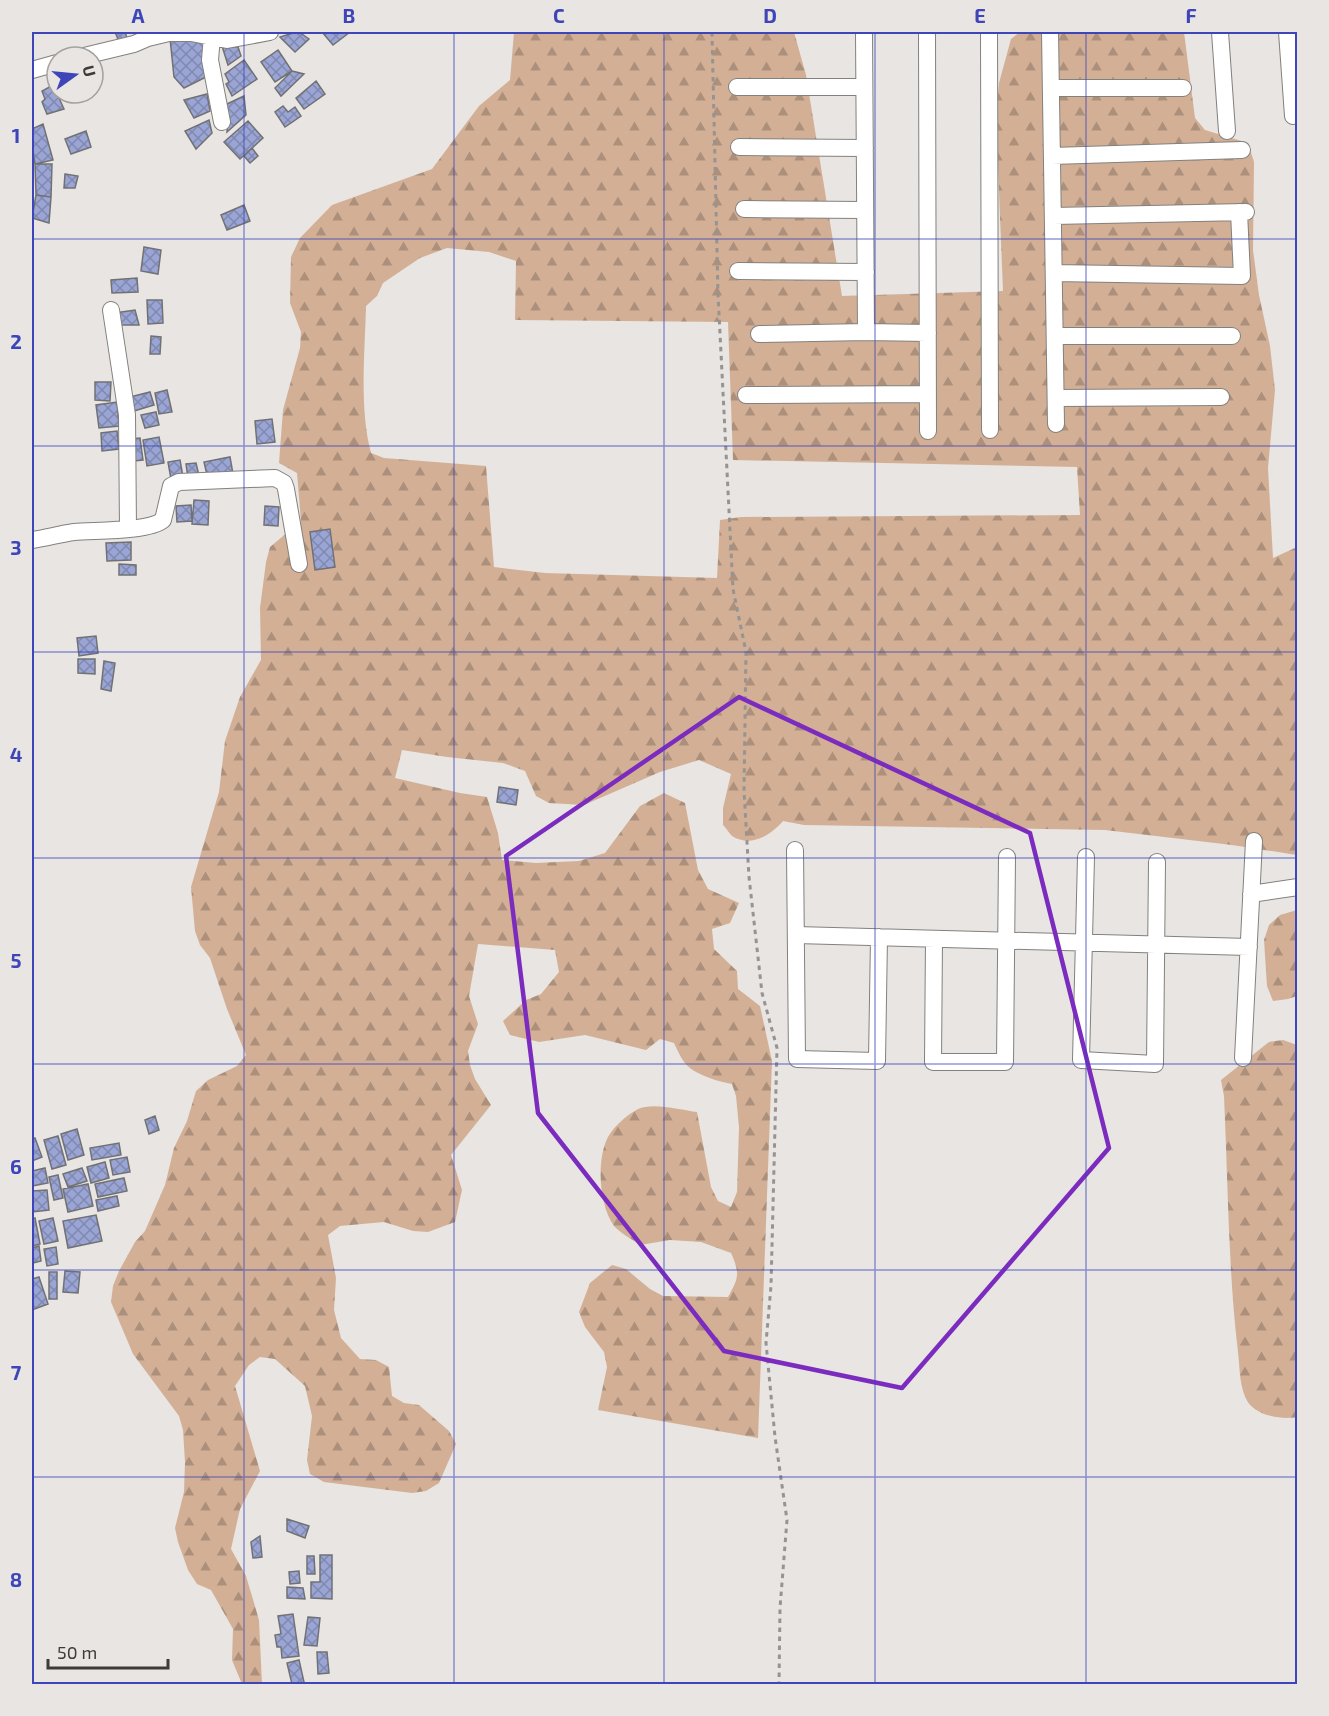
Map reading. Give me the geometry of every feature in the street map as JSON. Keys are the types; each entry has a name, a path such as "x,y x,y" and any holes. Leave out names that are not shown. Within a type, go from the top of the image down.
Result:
{"street":[{"path":"105,51 169,33 191,33 227,40 270,32"},
{"path":"864,32 866,332"},
{"path":"927,32 928,431"},
{"path":"989,32 990,430"},
{"path":"1050,32 1056,424"},
{"path":"1220,32 1227,131"},
{"path":"1287,32 1293,116"},
{"path":"212,36 210,60 222,122"},
{"path":"737,87 864,87"},
{"path":"1051,88 1183,88"},
{"path":"738,147 865,148"},
{"path":"1052,156 1242,150"},
{"path":"744,209 865,210"},
{"path":"1053,216 1242,212 1242,276 1054,273"},
{"path":"738,271 866,272"},
{"path":"111,310 126,416 128,529"},
{"path":"759,334 928,333"},
{"path":"1055,336 1232,336"},
{"path":"746,395 928,394"},
{"path":"1056,398 1221,397"},
{"path":"32,540 71,533 152,526 163,520 169,490 174,483 274,478 284,483 286,489 299,564"},
{"path":"1244,1059 1254,841"},
{"path":"795,850 797,1059 877,1061 879,937"},
{"path":"934,939 933,1062 1005,1062 1007,857"},
{"path":"1086,857 1081,1060 1155,1064 1157,862"},
{"path":"1251,894 1298,887"},
{"path":"796,935 1249,947"}],"path":[{"path":"712,32 718,294 733,590 746,652 744,790 762,993 777,1048 771,1286 766,1343 775,1437 787,1520 780,1608 779,1684"}],"highlighted area":[{"path":"739,697 1030,833 1109,1148 902,1388 724,1351 538,1113 506,856"}],"green space":[{"path":"514,32 794,32 806,75 842,296 1003,291 996,117 999,83 1011,39 1020,32 1184,32 1195,118 1205,130 1248,143 1254,162 1253,250 1259,295 1270,346 1275,390 1268,468 1273,558 1297,547 1297,855 1105,830 804,825 783,821 767,835 746,841 732,836 723,825 723,808 731,774 699,760 660,772 584,805 549,803 536,796 525,771 503,763 402,750 395,778 487,797 498,833 502,860 536,863 579,861 605,853 640,806 664,793 685,803 698,870 708,889 739,903 730,923 712,929 714,949 737,971 738,989 760,1006 772,1061 758,1438 598,1410 607,1367 604,1352 585,1327 579,1312 590,1283 612,1265 626,1269 650,1289 663,1296 728,1297 737,1275 731,1253 701,1242 670,1240 640,1245 617,1229 609,1217 602,1195 601,1170 604,1147 608,1137 617,1125 634,1111 651,1106 697,1112 711,1187 718,1201 731,1207 737,1192 739,1127 736,1096 732,1084 694,1071 680,1056 674,1043 660,1039 646,1050 585,1035 539,1042 510,1035 503,1021 526,1000 541,994 559,972 555,950 478,944 469,996 478,1024 468,1051 475,1079 491,1105 451,1155 462,1190 455,1222 428,1232 413,1231 384,1222 340,1226 328,1235 336,1278 334,1310 341,1338 360,1359 376,1360 389,1367 392,1396 404,1403 419,1405 449,1431 456,1444 439,1483 426,1491 412,1493 324,1482 310,1474 307,1460 312,1416 305,1386 275,1359 260,1357 249,1365 235,1386 260,1471 240,1509 231,1549 246,1576 259,1620 262,1684 242,1684 232,1660 233,1629 211,1590 197,1584 188,1570 178,1542 175,1528 184,1492 185,1462 183,1430 179,1416 133,1354 111,1302 113,1286 135,1242 145,1231 165,1185 174,1148 187,1121 196,1091 208,1080 237,1066 246,1055 227,1009 210,958 200,945 195,931 191,887 219,792 225,741 240,697 261,660 260,608 270,547 301,521 297,473 279,463 283,410 300,348 301,332 290,303 291,257 300,238 332,205 432,169 479,106 510,80","holes":["447,248 489,252 516,261 515,320 728,322 733,460 1077,467 1080,515 741,517 720,520 717,578 545,573 494,567 486,466 384,458 371,453 364,399 366,306 377,296 383,283 420,258"]},
{"path":"1297,910 1297,996 1273,1001 1267,986 1264,940 1269,925 1280,915"},
{"path":"1283,1040 1297,1045 1297,1417 1284,1418 1257,1411 1248,1402 1241,1384 1232,1289 1224,1096 1221,1080 1269,1042"}],"building":[{"path":"115,32 125,32 128,41 120,44"},
{"path":"296,32 309,39 295,52 280,37"},
{"path":"322,32 350,32 333,45"},
{"path":"170,38 206,42 206,77 184,88 174,77"},
{"path":"222,46 238,47 241,56 228,65"},
{"path":"278,50 292,71 275,82 261,62"},
{"path":"244,60 257,79 232,96 226,84 229,82 225,74"},
{"path":"292,71 304,74 281,96 275,88"},
{"path":"316,81 325,94 304,109 296,98"},
{"path":"207,94 210,111 194,118 184,100"},
{"path":"244,96 246,115 227,132 228,118 225,105"},
{"path":"45,99 45,105 62,105 64,109 47,114 42,102"},
{"path":"283,106 288,112 295,107 301,116 285,127 275,112"},
{"path":"209,120 212,133 196,149 185,131"},
{"path":"248,121 263,138 240,159 224,142"},
{"path":"43,124 53,160 35,164 32,129"},
{"path":"86,131 91,147 71,154 65,139"},
{"path":"252,148 258,156 250,163 244,156"},
{"path":"35,164 52,164 51,197 36,195"},
{"path":"65,174 78,176 75,188 64,188"},
{"path":"36,195 51,197 49,223 32,218"},
{"path":"244,205 250,221 227,230 221,215"},
{"path":"144,247 161,250 158,274 141,271"},
{"path":"137,278 138,292 112,293 111,280"},
{"path":"147,300 162,300 163,323 148,324"},
{"path":"135,310 139,325 117,325 115,313"},
{"path":"151,336 161,337 160,354 150,354"},
{"path":"95,382 111,382 110,401 95,400"},
{"path":"167,390 172,412 159,414 155,393"},
{"path":"150,392 154,405 134,411 130,397"},
{"path":"117,402 119,426 99,428 96,405"},
{"path":"156,412 159,425 145,428 141,415"},
{"path":"272,419 275,442 257,444 255,421"},
{"path":"117,431 119,449 102,451 101,433"},
{"path":"159,437 164,463 147,466 143,440"},
{"path":"140,438 143,460 134,461 130,439"},
{"path":"230,457 233,474 208,479 204,462"},
{"path":"180,460 183,477 171,479 168,462"},
{"path":"196,463 199,476 188,478 186,464"},
{"path":"194,500 209,501 208,525 192,524"},
{"path":"191,505 192,521 177,522 176,506"},
{"path":"265,506 279,507 278,526 264,525"},
{"path":"330,529 335,567 315,570 310,532"},
{"path":"131,542 131,560 107,561 106,543"},
{"path":"119,564 136,565 136,575 119,575"},
{"path":"96,636 98,653 79,656 77,638"},
{"path":"78,659 95,659 95,674 78,673"},
{"path":"104,661 115,663 111,691 101,689"},
{"path":"499,787 518,790 516,805 497,802"},
{"path":"155,1116 159,1130 149,1134 145,1120"},
{"path":"77,1129 84,1155 68,1160 61,1134"},
{"path":"58,1136 66,1165 52,1169 44,1140"},
{"path":"35,1138 42,1157 32,1161 32,1139"},
{"path":"119,1143 121,1155 92,1160 90,1148"},
{"path":"127,1157 130,1172 113,1175 110,1160"},
{"path":"105,1162 109,1178 91,1183 87,1167"},
{"path":"45,1168 48,1183 32,1186 32,1171"},
{"path":"82,1168 87,1181 68,1187 63,1174"},
{"path":"58,1175 63,1198 54,1200 49,1177"},
{"path":"124,1178 127,1191 98,1197 95,1184"},
{"path":"88,1184 93,1206 68,1212 63,1189"},
{"path":"47,1190 49,1210 32,1212 32,1191"},
{"path":"117,1196 119,1206 98,1211 96,1200"},
{"path":"96,1215 102,1241 68,1248 63,1221"},
{"path":"35,1218 40,1244 32,1246 32,1219"},
{"path":"53,1218 58,1241 44,1244 39,1221"},
{"path":"39,1246 41,1261 33,1263 32,1248"},
{"path":"56,1247 58,1264 47,1266 44,1249"},
{"path":"65,1271 80,1272 78,1293 63,1292"},
{"path":"49,1272 57,1272 57,1299 49,1299"},
{"path":"39,1277 48,1304 32,1310 32,1279"},
{"path":"287,1519 309,1526 305,1538 287,1531"},
{"path":"260,1536 262,1557 253,1558 251,1542"},
{"path":"320,1555 332,1555 332,1599 311,1598 311,1582 320,1582"},
{"path":"307,1556 314,1556 315,1574 307,1574"},
{"path":"299,1571 300,1583 290,1584 289,1572"},
{"path":"287,1587 303,1588 305,1599 287,1598"},
{"path":"293,1614 299,1656 282,1658 281,1647 277,1647 275,1635 281,1634 278,1616"},
{"path":"308,1617 320,1618 317,1646 304,1645"},
{"path":"317,1652 327,1652 329,1673 318,1674"},
{"path":"299,1660 304,1682 292,1684 287,1663"}]}
